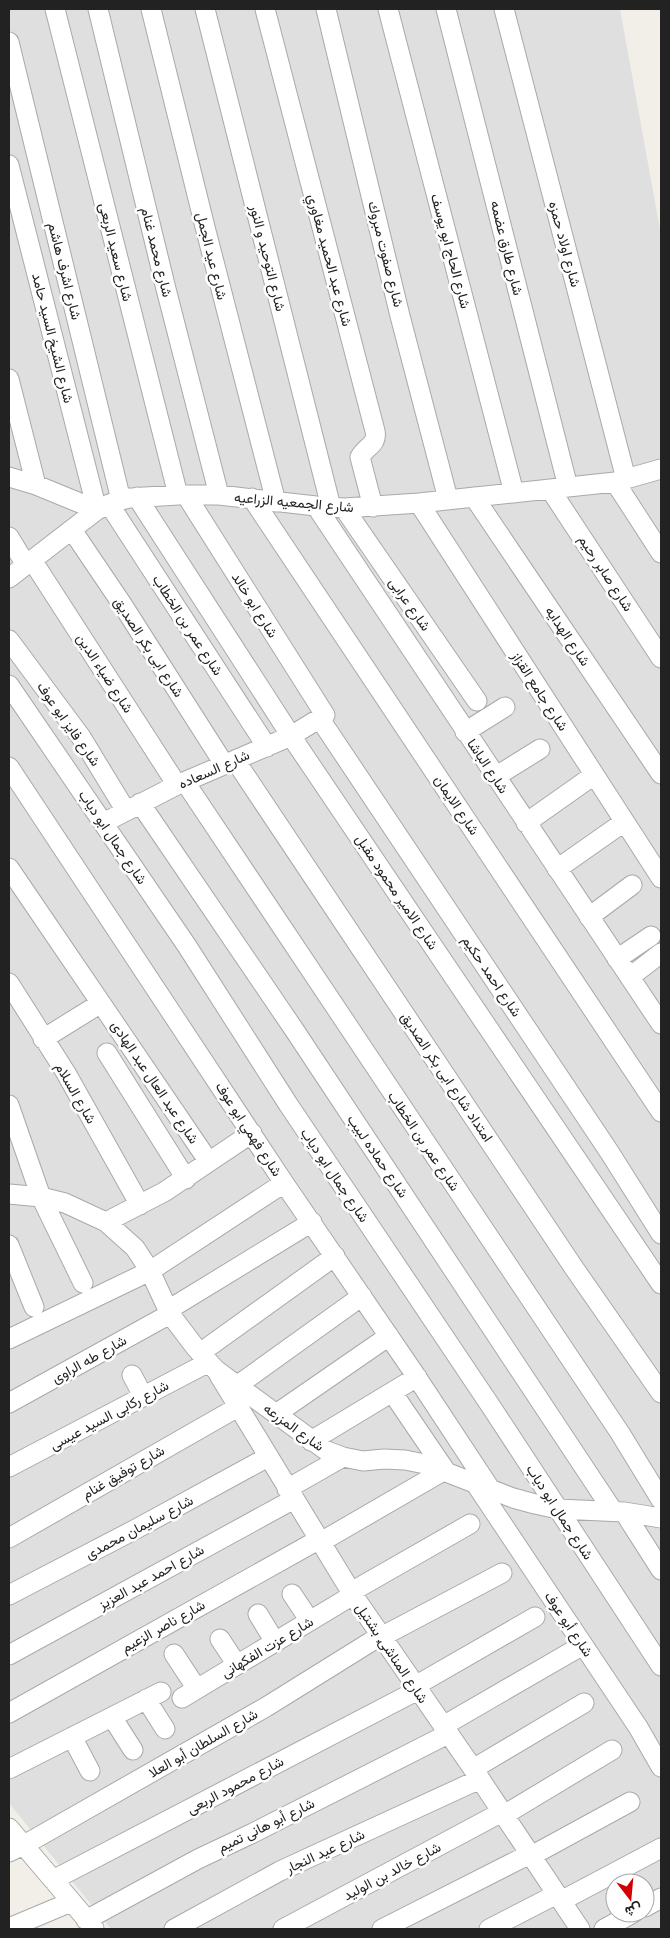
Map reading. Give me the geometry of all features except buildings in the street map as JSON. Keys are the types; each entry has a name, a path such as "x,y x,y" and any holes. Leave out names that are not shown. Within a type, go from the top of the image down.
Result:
{"street":[{"name":"شارع سعيد الربعى","path":"55,9 182,495"},
{"name":"شارع محمد غنام","path":"98,9 219,495"},
{"name":"شارع عيد الجمل","path":"151,9 276,502"},
{"name":"شارع التوحيد و النور","path":"205,9 330,507"},
{"name":"شارع عبد الحميد مغاوري","path":"265,9 375,431 374,444 363,452 360,457 373,507"},
{"name":"شارع صفوت مبروك","path":"326,9 403,325 448,499"},
{"name":"شارع الحاج ابو يوسف","path":"388,9 514,493"},
{"name":"شارع طارق عضمه","path":"446,9 559,488"},
{"name":"شارع اولاد حمزه","path":"504,9 621,480 661,553"},
{"name":"شارع اشرف هاشم","path":"9,42 116,503"},
{"name":"شارع الشيخ السيد حامد","path":"9,165 116,503"},
{"path":"9,378 36,486"},
{"name":"شارع الجمعيه الزراعيه","path":"116,503 182,495 219,495 330,507 373,507 621,480 661,469"},
{"path":"9,477 36,486 116,503"},
{"name":"شارع صابر رحيم","path":"559,488 661,658"},
{"name":"شارع ابو خالد","path":"182,495 322,717"},
{"name":"شارع الهدايه","path":"474,497 661,774"},
{"name":"شارع الايمان","path":"252,498 661,1112"},
{"path":"9,578 72,530 116,503"},
{"name":"شارع الامير محمود مقبل","path":"116,503 291,736 661,1284"},
{"name":"شارع عمر بن الخطاب","path":"116,503 267,747"},
{"name":"شارع جامع القزاز","path":"419,503 661,878"},
{"name":"شارع عرابى","path":"330,507 442,651 477,700"},
{"name":"شارع الباشا","path":"330,507 420,664 617,959 659,1017"},
{"name":"شارع ابى بكر الصديق","path":"72,530 230,762"},
{"name":"شارع ضياء الدين","path":"9,538 29,562 181,784"},
{"name":"شارع فايز ابو عوف","path":"9,640 133,807"},
{"path":"420,664 442,651"},
{"name":"شارع جمال ابو دياب","path":"9,685 187,946 288,1104 558,1508 661,1666"},
{"path":"465,732 505,707"},
{"name":"شارع السعاده","path":"103,823 181,784 291,736 322,717"},
{"name":"شارع احمد حكيم","path":"322,717 610,1153 661,1234"},
{"path":"496,778 540,749"},
{"name":"امتداد شارع ابى بكر الصديق","path":"230,762 661,1393"},
{"name":"شارع فهمي ابو عوف","path":"9,767 284,1183 417,1377 483,1486"},
{"path":"526,823 594,775"},
{"name":"شارع عمر بن الخطاب","path":"181,784 614,1425 661,1500"},
{"name":"شارع حماده لبيب","path":"133,807 358,1126 618,1511 661,1570"},
{"path":"557,869 624,822"},
{"name":"شارع عبد العال عبد الهادى","path":"9,868 209,1162"},
{"path":"589,917 632,885"},
{"path":"617,959 651,936"},
{"path":"630,977 661,953"},
{"name":"شارع السلام","path":"9,983 66,1073 140,1205"},
{"path":"43,1039 101,1003"},
{"path":"107,1053 186,1179"},
{"path":"9,1105 41,1197 83,1283"},
{"path":"106,1222 186,1179 252,1133"},
{"path":"9,1339 150,1271 284,1183"},
{"name":"شارع المزرعه","path":"9,1194 66,1202 106,1222 135,1248 150,1271 169,1312 208,1362 311,1441 327,1451 363,1461 405,1460 425,1464 520,1500 558,1508 618,1511 661,1518"},
{"name":"شارع طه الراوى","path":"9,1403 169,1312 312,1222"},
{"path":"9,1245 34,1307"},
{"name":"شارع ركابى السيد عيسى","path":"9,1467 208,1362 335,1256"},
{"path":"238,1385 362,1296"},
{"path":"276,1414 389,1336"},
{"name":"شارع المناشى, بشتيل","path":"208,1362 238,1407 352,1594 580,1929"},
{"path":"132,1375 143,1396"},
{"path":"311,1441 417,1377"},
{"path":"392,1392 445,1470"},
{"name":"شارع توفيق غنام","path":"9,1538 238,1407"},
{"name":"شارع سليمان محمدى","path":"9,1595 268,1457"},
{"name":"شارع احمد عبد العزيز","path":"9,1655 290,1494 343,1457"},
{"name":"شارع ناصر الزعيم","path":"9,1713 319,1542 445,1470"},
{"name":"شارع أبو عوف","path":"483,1486 638,1727 661,1767"},
{"name":"شارع عزت الفكهانى","path":"174,1654 189,1694 470,1524"},
{"name":"شارع السلطان أبو العلا","path":"16,1848 266,1708 381,1636 502,1573"},
{"path":"292,1594 310,1621"},
{"path":"258,1614 275,1642"},
{"name":"شارع محمود الربعى","path":"53,1880 416,1688 535,1617"},
{"path":"220,1640 236,1665"},
{"name":"شارع أبو هانى تميم","path":"90,1924 198,1858 253,1833 445,1730 583,1644"},
{"path":"9,1769 153,1695 165,1729"},
{"name":"شارع عيد النجار","path":"174,1929 280,1871 476,1774 584,1703"},
{"path":"112,1716 133,1750"},
{"path":"72,1737 90,1771"},
{"name":"شارع خالد بن الوليد","path":"283,1929 503,1814 612,1750"},
{"path":"382,1929 530,1855 630,1802"},
{"path":"9,1828 16,1848 53,1880 90,1924"},
{"path":"489,1929 559,1898 661,1848"},
{"path":"9,1928 71,1902"}],"shaded area":[{"path":"9,9 620,9 661,235 661,1929 111,1929 9,1803"}]}
